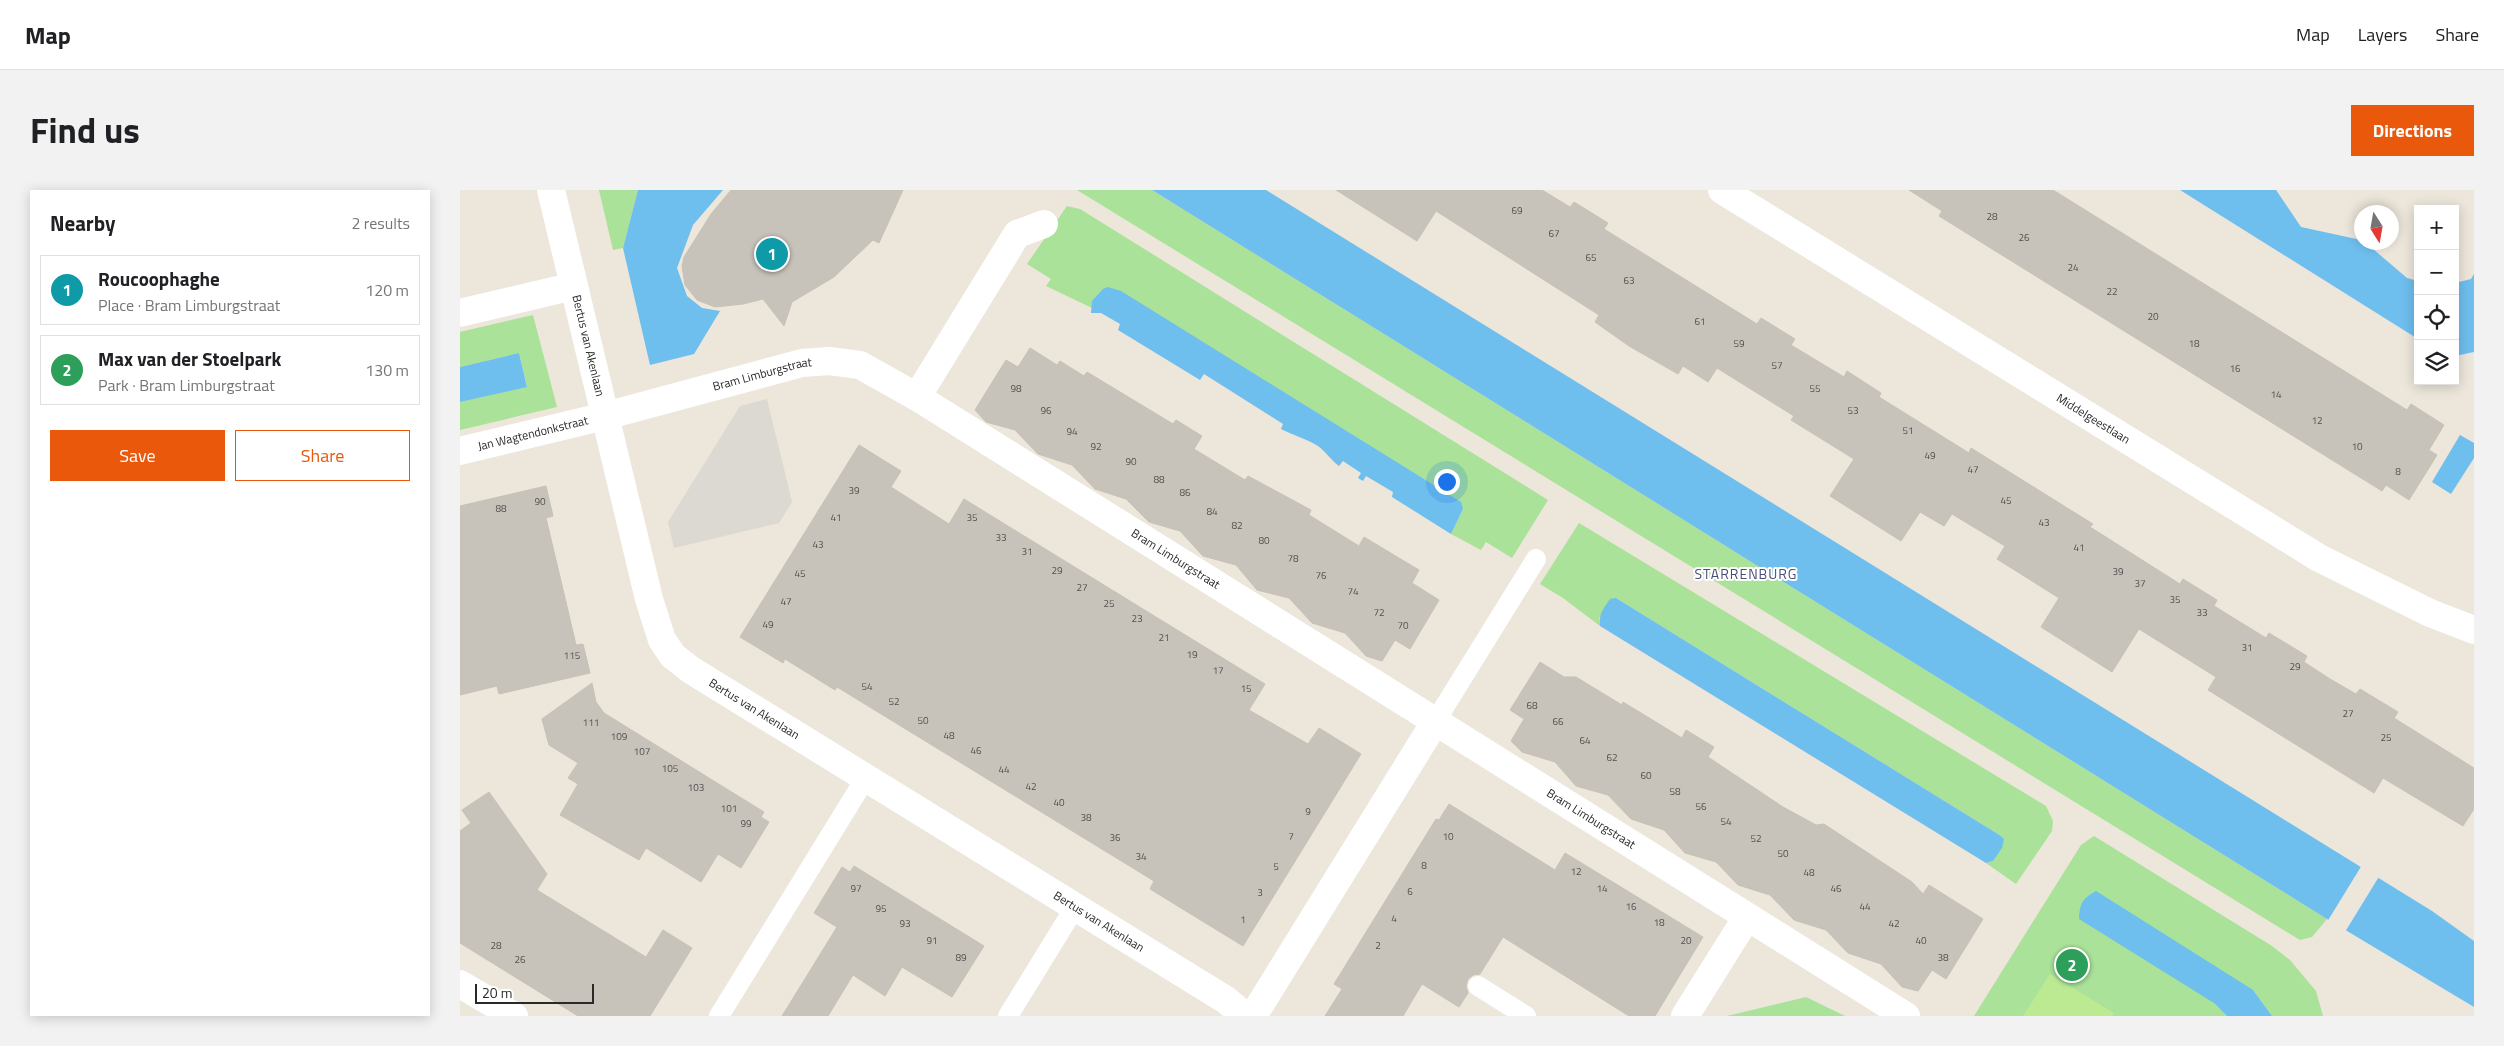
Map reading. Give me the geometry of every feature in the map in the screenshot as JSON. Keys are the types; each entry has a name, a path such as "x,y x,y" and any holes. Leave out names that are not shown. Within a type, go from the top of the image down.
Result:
{"street":[{"name":"Bertus van Akenlaan","path":"550,190 649,599 662,640 673,656 691,670 1226,1000 1245,1016"},
{"name":"Middelgeestlaan","path":"1722,190 2319,558 2430,613 2474,630"},
{"path":"917,397 1018,234 1044,224"},
{"path":"460,314 574,286"},
{"name":"Bram Limburgstraat","path":"605,416 802,363 829,361 860,365 917,397 1906,1016"},
{"name":"Jan Wagtendonkstraat","path":"460,451 605,416"},
{"path":"1253,1016 1434,722"},
{"path":"1685,1016 1747,917"},
{"path":"460,984 514,1016"}],"lane":[{"path":"1434,722 1536,559"},
{"path":"719,1016 865,778"},
{"path":"1008,1016 1075,907"},
{"path":"1478,986 1526,1016"}],"green space":[{"path":"599,190 638,190 623,248 613,250"},
{"path":"1077,190 1152,190 2327,919 2312,937 2300,940"},
{"path":"1067,206 1080,209 1548,500 1512,558 1486,542 1481,550 1451,534 1463,509 1092,301 1092,308 1046,286 1051,279 1027,264"},
{"path":"533,315 557,407 460,430 460,402 527,386 519,353 460,367 460,332"},
{"path":"1579,523 2046,806 2053,821 2052,831 2016,884 1986,863 1993,861 2004,839 2001,836 1616,598 1599,618 1600,626 1563,598 1540,584"},
{"path":"2094,836 2272,946 2290,960 2316,991 2323,1016 2272,1016 2253,990 2214,1003 2227,1016 1974,1016 2081,845"},
{"path":"2050,974 2114,1013 2112,1016 2023,1016"},
{"path":"1806,997 1845,1016 1727,1016"}],"shaded area":[{"path":"767,399 792,502 779,523 674,548 668,522 740,406"}],"water":[{"path":"638,190 723,190 693,225 677,268 687,296 702,308 720,311 694,354 650,365 623,248"},
{"path":"1152,190 1266,190 2432,911 2474,941 2474,1007 2327,919"},
{"path":"2180,190 2276,190 2301,227 2354,238 2354,250 2374,250 2407,278 2414,280 2414,336"},
{"path":"2474,274 2474,352 2459,355 2459,282 2471,279"},
{"path":"1108,287 1121,291 1461,502 1463,509 1451,534 1392,497 1393,492 1366,476 1363,481 1358,478 1361,473 1343,461 1339,466 1318,446 1281,429 1283,424 1204,374 1200,380 1118,330 1120,324 1101,313 1091,313 1092,301 1103,289"},
{"path":"519,353 527,387 460,402 460,367"},
{"path":"2460,435 2474,443 2474,458 2451,494 2432,482"},
{"path":"1616,598 2001,836 2004,839 2002,848 1993,861 1986,863 1600,626 1600,618 1604,609 1610,599"},
{"path":"2096,891 2253,990 2272,1016 2227,1016 2214,1003 2079,919 2083,902"}],"pier":[{"path":"2362,865 2380,875 2345,932 2327,922"}],"building":[{"path":"731,190 903,190 879,243 873,240 834,277 792,302 784,326 763,299 743,304 715,307 697,300 685,285 682,266 684,257 711,214"},
{"path":"1336,190 1542,190 1570,207 1574,202 1608,223 1604,229 1757,324 1761,318 1795,339 1791,345 1844,377 1847,371 1881,393 1879,397 1969,453 1971,448 2093,524 2090,527 2180,584 2183,579 2217,600 2214,606 2266,638 2269,633 2307,656 2304,662 2330,679 2356,694 2360,689 2398,712 2394,718 2474,768 2474,809 2463,826 2383,778 2374,793 2208,690 2216,677 2139,629 2112,672 2041,627 2059,598 1997,559 2005,546 1952,514 1944,526 1920,512 1901,541 1830,496 1854,459 1791,420 1794,416 1717,368 1708,382 1683,366 1678,374 1629,346 1595,322 1599,315 1436,211 1417,241"},
{"path":"1909,190 2053,190 2407,410 2411,404 2444,425 2429,450 2437,455 2409,500 2386,485 2382,491 1939,216 1942,211"},
{"path":"1030,348 1057,365 1060,361 1084,376 1087,372 1173,424 1176,420 1202,436 1194,449 1245,480 1248,476 1311,510 1309,515 1359,546 1364,537 1419,570 1412,583 1439,600 1410,649 1395,640 1382,661 1366,656 1345,633 1312,623 1289,598 1257,590 1236,565 1203,556 1180,531 1149,522 1126,499 1095,489 1072,465 1038,454 1015,430 986,422 975,410 1006,360 1018,367"},
{"path":"859,445 901,471 891,487 949,524 964,499 1265,684 1249,710 1308,744 1319,728 1361,754 1243,946 1150,889 1154,881 837,687 835,690 785,659 783,663 740,637"},
{"path":"546,486 553,516 546,518 576,645 583,644 590,673 499,694 497,686 460,695 460,506"},
{"path":"1540,662 1564,677 1576,677 1622,705 1623,702 1682,738 1686,730 1714,747 1708,757 1783,807 1816,825 1824,824 1912,882 1923,894 1929,885 1983,919 1946,979 1932,970 1918,991 1902,987 1881,964 1848,953 1826,930 1794,920 1770,895 1738,885 1716,862 1685,853 1664,830 1631,819 1608,795 1576,786 1555,762 1522,752 1511,741 1524,719 1510,710"},
{"path":"592,683 596,702 604,713 764,812 761,817 769,822 741,868 718,854 701,882 646,848 639,860 560,815 578,784 568,778 578,763 549,745 542,719"},
{"path":"489,792 547,874 537,890 646,957 663,930 692,948 650,1016 578,1016 460,943 460,831 471,823 462,810"},
{"path":"1449,804 1555,870 1565,853 1703,937 1655,1016 1629,1016 1503,937 1480,974 1473,975 1468,979 1466,986 1468,993 1459,1007 1422,984 1403,1016 1325,1016 1342,989 1334,984 1436,819 1439,820"},
{"path":"854,866 984,946 952,997 902,967 885,996 853,975 828,1016 782,1016 837,927 814,913 842,867 850,872"}],"place":[{"name":"Roucoophaghe","path":"772,254"},
{"name":"Max van der Stoelpark","path":"2072,965"}],"district":[{"name":"STARRENBURG","path":"1746,574"}]}
